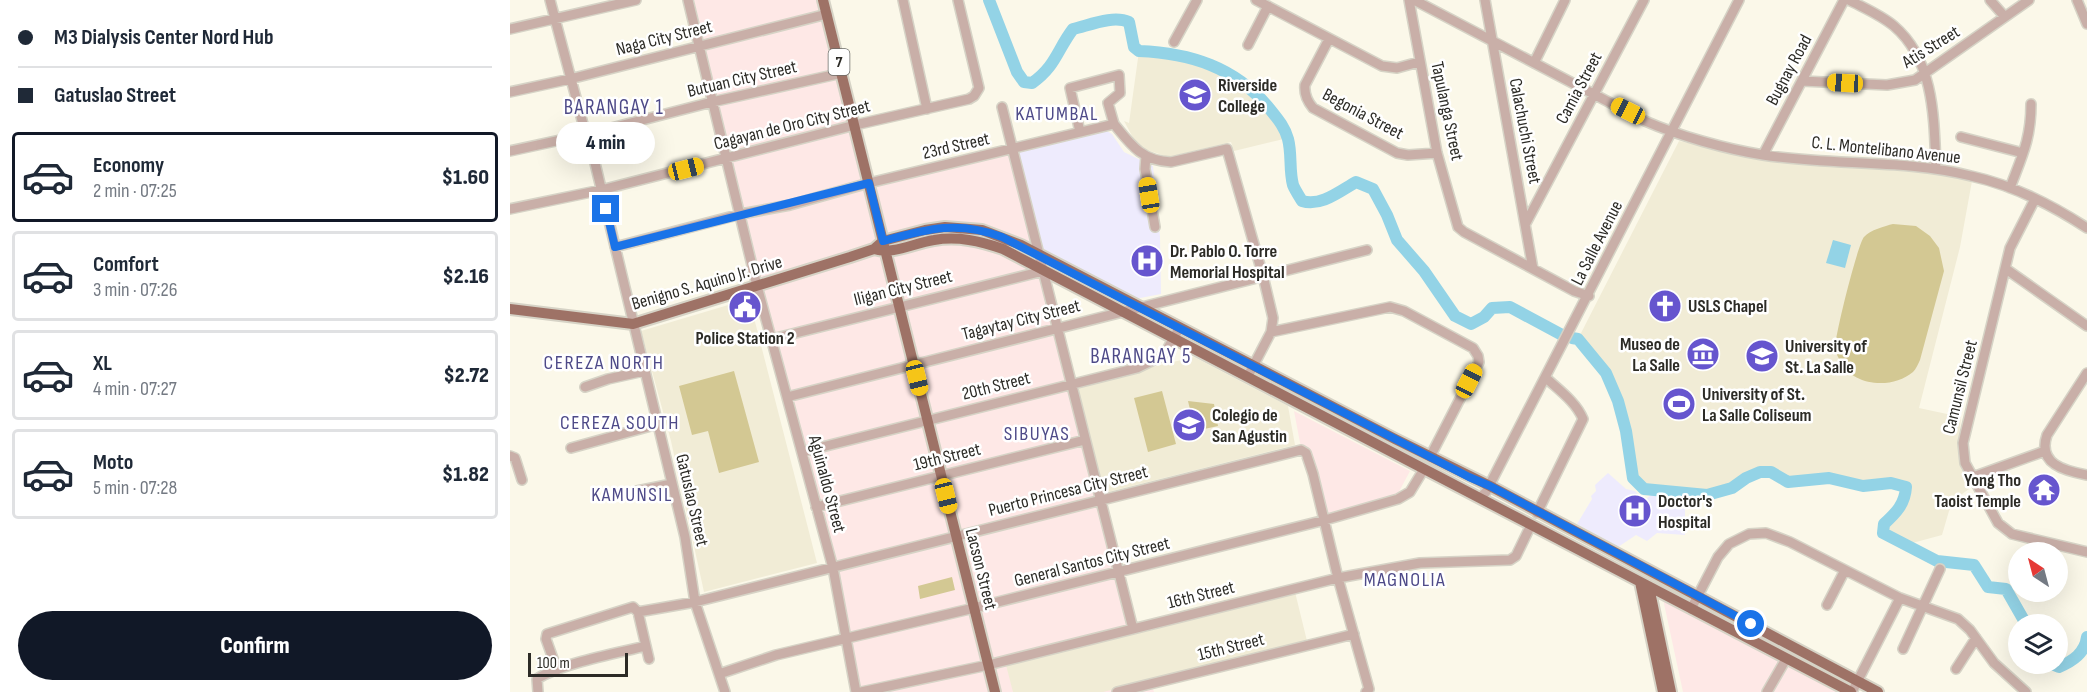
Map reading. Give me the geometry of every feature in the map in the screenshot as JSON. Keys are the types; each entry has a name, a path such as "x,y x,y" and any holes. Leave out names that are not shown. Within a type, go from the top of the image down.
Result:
{"main road":[{"name":"Lacson Street","path":"823,0 995,692"},
{"name":"Benigno S. Aquino Jr. Drive","path":"510,309 633,324 874,249 883,241 938,227 967,227 992,233 1490,486 1537,513 1876,691"},
{"path":"874,249 886,252 936,240 966,239 1003,249 1851,692"},
{"path":"1305,406 1311,395"},
{"path":"1389,450 1395,439"},
{"path":"1645,585 1662,692"},
{"path":"1645,585 1671,692"},
{"path":"1724,626 1731,613"}],"street":[{"name":"Gatuslao Street","path":"550,0 582,124 588,134 658,424 685,537 695,602 725,692"},
{"path":"510,28 636,0"},
{"name":"Aguinaldo Street","path":"688,0 758,286 832,568 856,692"},
{"path":"903,0 927,109"},
{"name":"Cagayan de Oro City Street","path":"510,209 601,190 969,99 976,94 979,88 958,0"},
{"path":"1174,42 1197,0"},
{"path":"1256,0 1382,66 1397,68 1419,62"},
{"name":"C. L. Montelibano Avenue","path":"1411,0 1672,133 1762,155 1936,169 1970,175 2010,188 2086,224"},
{"name":"Tapulanga Street","path":"1411,0 1419,62 1437,153 1458,226 1464,232 1533,269"},
{"name":"Calachuchi Street","path":"1485,0 1533,269"},
{"path":"1534,63 1565,0"},
{"name":"Camia Street","path":"1526,223 1644,0"},
{"name":"La Salle Avenue","path":"1480,498 1490,486 1739,0"},
{"name":"Bugnay Road","path":"1762,155 1844,0"},
{"path":"1849,0 1896,27 1917,56 1932,100 1936,169"},
{"path":"1990,0 2005,17"},
{"name":"Atis Street","path":"1802,81 1887,85 1915,80 2029,0"},
{"path":"2077,0 2087,24"},
{"path":"1248,45 1268,6"},
{"name":"Naga City Street","path":"510,92 827,14"},
{"name":"Begonia Street","path":"1329,39 1305,85 1304,92 1308,103 1313,108 1397,153 1407,155 1437,153"},
{"name":"Butuan City Street","path":"510,151 842,73"},
{"path":"1080,132 1070,88 1119,75 1120,93 1108,103 1114,124 1134,148 1146,156 1163,162 1227,149 1273,318 1271,332 1248,376"},
{"path":"2010,188 2031,126 2031,104"},
{"path":"1002,107 1133,629"},
{"name":"23rd Street","path":"615,247 741,214 790,205 869,183 1114,124"},
{"path":"1961,137 2023,153"},
{"path":"1146,156 1144,169 1155,227"},
{"name":"Camunsil Street","path":"2036,199 2010,249 1963,444 1965,463 2004,530 2012,534 2087,552"},
{"name":"Tagaytay City Street","path":"787,397 1367,250"},
{"path":"1533,269 1588,296"},
{"path":"2006,269 2087,326"},
{"name":"Iligan City Street","path":"772,339 1043,270"},
{"path":"1271,332 1390,307 1404,311 1473,348 1479,362 1430,457"},
{"name":"20th Street","path":"802,452 1154,362 1164,356 1180,327"},
{"path":"585,387 644,371"},
{"path":"2087,373 2047,435 2045,452 2050,462 2061,469 2087,475"},
{"path":"1537,513 1583,419 1567,397 1546,378"},
{"path":"571,448 658,424"},
{"name":"19th Street","path":"816,507 1085,440"},
{"name":"Puerto Princesa City Street","path":"557,670 546,639 547,634 633,607 638,612 695,602 1301,450 1305,451 1308,456 1325,520"},
{"path":"1973,477 2045,452"},
{"path":"510,456 514,458 522,480"},
{"name":"General Santos City Street","path":"719,674 776,655 1325,520 1404,497 1410,492 1424,469"},
{"path":"637,491 672,484"},
{"path":"1325,520 1338,578 1369,689 1366,692"},
{"name":"16th Street","path":"861,692 988,665 1338,578 1420,563 1510,560 1516,556 1531,525"},
{"path":"1691,609 1718,557 1729,544 1749,534 1766,533 1777,536 1900,598 1958,619 1964,623 1994,663 2026,692"},
{"path":"1903,649 1940,569"},
{"path":"1827,605 1845,570"},
{"path":"1851,692 1900,598"},
{"path":"638,612 650,659"},
{"name":"15th Street","path":"1117,692 1354,634"},
{"path":"1956,669 1976,638"},
{"path":"538,692 537,679 557,670 646,646"},
{"path":"1767,692 1786,658"}],"shaded area":[{"path":"694,0 817,0 864,190 1013,150 1133,629 1154,692 861,692 804,441 763,292 717,99 714,99"},
{"name":"Riverside College","path":"1139,51 1181,56 1229,72 1265,104 1281,123 1288,138 1234,151 1231,142 1168,157 1138,147 1124,121 1129,123"},
{"path":"1105,130 1112,134 1124,152 1153,166 1160,237 1161,294 1135,299 1098,281 1042,248 1016,151"},
{"name":"University of St. La Salle","path":"1679,141 1768,160 1949,175 1972,181 1960,247 1919,408 1961,417 1958,449 1960,465 1969,489 1958,497 1949,511 1942,535 1905,545 1883,533 1884,524 1897,512 1905,499 1906,487 1891,483 1863,486 1829,478 1788,482 1772,472 1760,472 1722,492 1707,495 1657,492 1638,486 1633,478 1626,431 1618,401 1606,373 1578,339"},
{"path":"1893,224 1916,226 1930,236 1939,248 1944,271 1920,360 1915,369 1904,378 1873,383 1854,376 1846,369 1835,349 1847,292 1861,243 1870,232"},
{"path":"735,303 739,318 753,314 817,563 704,592 671,441 641,331"},
{"name":"Colegio de San Agustin","path":"1194,357 1288,406 1295,445 1104,493 1077,385"},
{"path":"734,371 759,462 719,473 708,431 692,435 679,386"},
{"path":"1162,391 1176,444 1148,452 1134,398"},
{"path":"1188,401 1214,404 1218,426 1195,431"},
{"path":"1294,411 1410,471 1394,501 1322,518 1302,453"},
{"name":"Doctor's Hospital","path":"1608,473 1626,489 1635,491 1644,501 1653,493 1685,497 1685,535 1657,533 1647,541 1636,535 1618,547 1577,524 1592,499 1591,496 1596,491 1595,485"},
{"path":"952,577 955,590 920,599 918,586"},
{"path":"1295,592 1307,641 1103,692 1013,692 1006,665"},
{"path":"1663,599 1842,692 1683,692"}],"water":[{"path":"1833,240 1851,245 1845,268 1826,263"}],"waterway":[{"path":"989,0 1017,72 1024,82 1032,83 1040,77 1056,58 1073,29 1101,21 1116,20 1129,22 1134,47 1139,51 1194,59 1226,72 1256,94 1283,127 1289,145 1293,185 1302,201 1323,200 1356,182 1373,189 1397,240 1424,271 1455,316 1471,324 1484,317 1492,308 1510,307 1564,336"},
{"path":"1572,338 1578,339 1606,373 1618,401 1626,431 1633,478 1644,489 1707,495 1732,488 1760,472 1771,472 1788,482 1829,478 1863,486 1891,483 1906,487 1902,503 1884,524 1883,533 1937,561 1974,565 1988,587 2006,589 2020,614"},
{"path":"2068,662 2081,652 2087,637"}],"place":[{"name":"Riverside College","path":"1195,95"},
{"name":"Dr. Pablo O. Torre Memorial Hospital","path":"1147,261"},
{"name":"USLS Chapel","path":"1665,306"},
{"name":"Police Station 2","path":"745,307"},
{"name":"Museo de La Salle","path":"1703,354"},
{"name":"University of St. La Salle","path":"1762,356"},
{"name":"University of St. La Salle Coliseum","path":"1679,404"},
{"name":"Colegio de San Agustin","path":"1189,425"},
{"name":"Yong Tho Taoist Temple","path":"2044,490"},
{"name":"Doctor's Hospital","path":"1635,511"}],"district":[{"name":"BARANGAY 1","path":"614,107"},
{"name":"KATUMBAL","path":"1057,114"},
{"name":"BARANGAY 5","path":"1141,356"},
{"name":"CEREZA NORTH","path":"604,363"},
{"name":"CEREZA SOUTH","path":"620,423"},
{"name":"SIBUYAS","path":"1037,434"},
{"name":"KAMUNSIL","path":"632,495"},
{"name":"MAGNOLIA","path":"1405,580"}],"route":[{"path":"606,209 615,247 741,214 790,205 869,183 883,241 938,227 967,227 982,230 1021,245 1490,486 1537,513 1751,624"}]}
